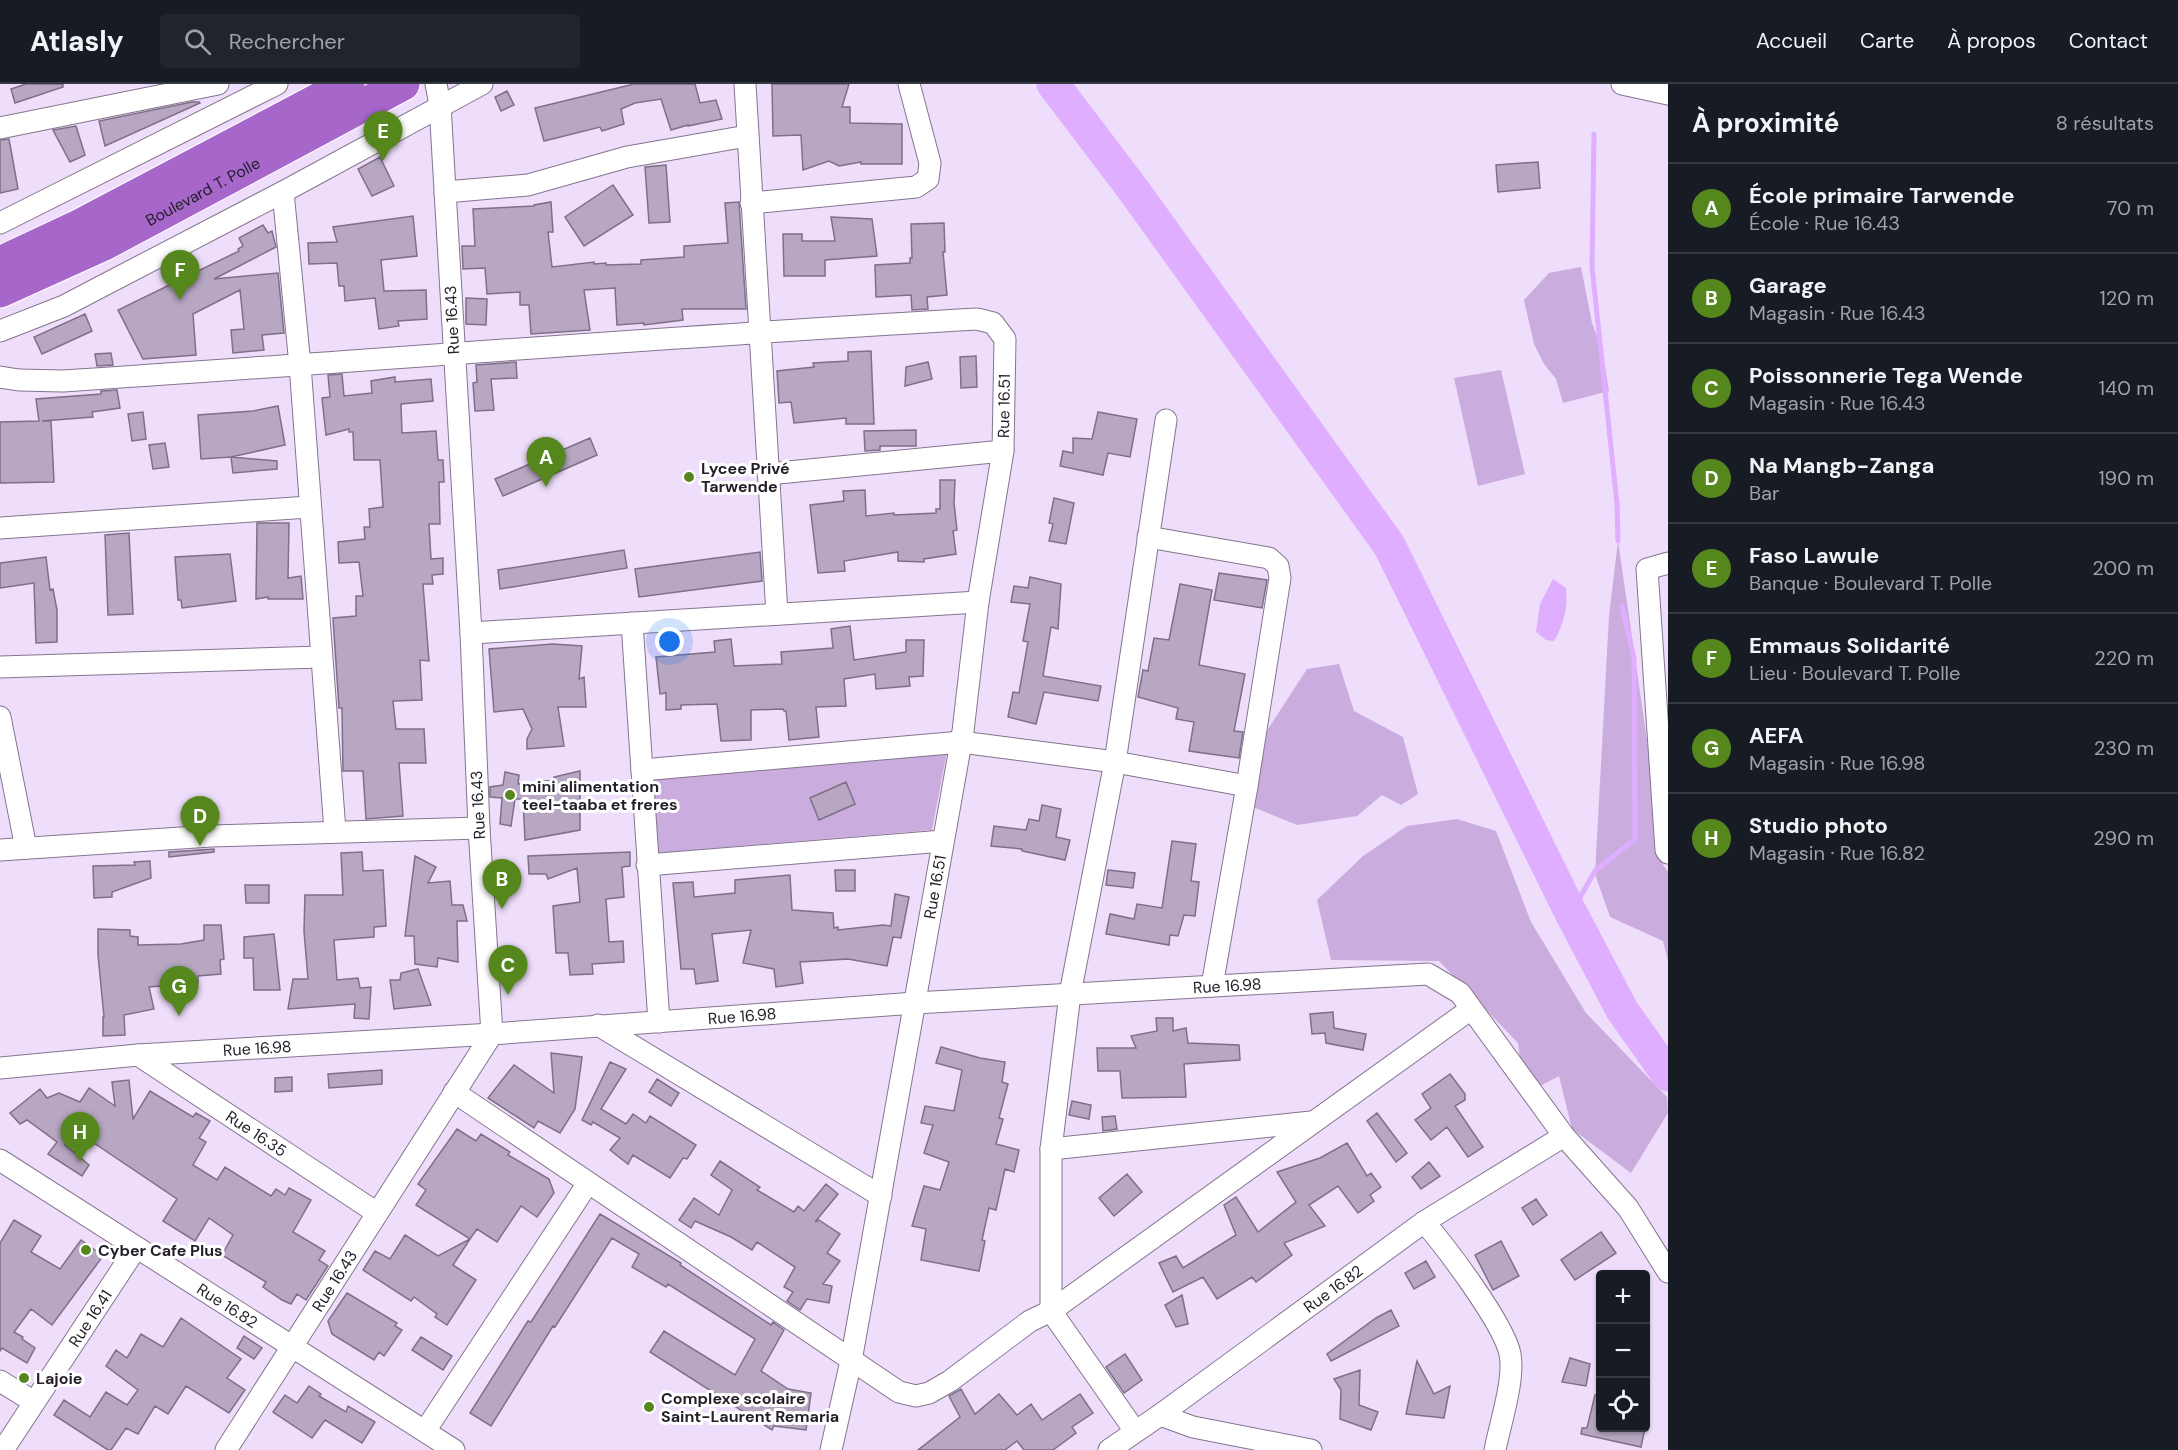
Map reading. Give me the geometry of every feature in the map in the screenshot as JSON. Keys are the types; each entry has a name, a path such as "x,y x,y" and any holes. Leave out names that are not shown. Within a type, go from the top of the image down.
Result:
{"highway":[{"name":"Boulevard T. Polle","path":"0,263 77,227 348,84"},
{"name":"Boulevard T. Polle","path":"0,291 104,244 403,84"}],"street":[{"path":"0,128 218,84"},
{"path":"0,223 277,84"},
{"name":"Rue 16.43","path":"226,1450 492,1034 440,105 436,84"},
{"path":"0,331 64,306 284,192 482,84"},
{"path":"745,84 777,614"},
{"path":"751,203 916,187 928,179 930,164 909,84"},
{"path":"1622,84 1668,94"},
{"path":"445,192 528,185 627,157 747,136"},
{"path":"284,192 300,365 335,831"},
{"name":"Rue 16.51","path":"759,331 977,320 993,323 1005,339 1003,451 978,602 961,742 851,1361 831,1450"},
{"path":"0,376 19,380 63,381 454,355 759,331"},
{"path":"1135,1431 1051,1311 1052,1149 1070,994 1115,762 1166,420"},
{"path":"768,474 1003,451"},
{"path":"0,528 309,507"},
{"path":"1148,537 1269,558 1278,566 1280,578 1212,986"},
{"path":"1667,851 1662,707 1647,569 1668,563"},
{"path":"471,633 978,602"},
{"path":"632,623 659,1022"},
{"path":"0,667 321,657"},
{"path":"0,717 26,848"},
{"path":"642,770 961,742 1115,762 1247,786"},
{"path":"0,850 335,831 479,828"},
{"path":"647,866 944,841"},
{"name":"Rue 16.98","path":"0,1068 138,1055 492,1034 1070,994 1428,974 1460,993 1564,1136 1628,1208 1665,1260"},
{"path":"454,1092 898,1392 916,1396 929,1393 950,1381 1030,1321 1051,1311 1471,1010"},
{"path":"598,1025 880,1196"},
{"name":"Rue 16.35","path":"138,1055 377,1213"},
{"path":"1052,1149 1312,1122"},
{"name":"Rue 16.82","path":"1109,1450 1424,1222 1564,1136"},
{"name":"Rue 16.82","path":"0,1160 454,1450"},
{"path":"425,1431 588,1183"},
{"path":"1424,1222 1480,1299 1506,1341 1510,1355 1510,1376 1495,1450"},
{"name":"Rue 16.41","path":"3,1450 136,1248"},
{"path":"0,1381 34,1402"},
{"path":"1160,1415 1193,1426 1311,1450"}],"shaded area":[{"path":"1581,267 1592,323 1602,349 1609,391 1563,403 1556,379 1544,364 1534,344 1524,300 1549,273"},
{"path":"1501,370 1525,474 1478,486 1454,378"},
{"path":"1618,541 1656,802 1662,863 1668,872 1668,961 1663,941 1610,917 1595,874 1609,616"},
{"path":"1553,579 1566,588 1564,615 1554,641 1546,640 1536,632 1540,604"},
{"path":"1339,664 1354,711 1403,737 1418,794 1401,805 1382,795 1357,816 1297,825 1253,807 1257,746 1307,669"},
{"path":"947,751 932,830 658,853 651,778"},
{"path":"1457,819 1496,831 1531,922 1586,1013 1667,1097 1668,1113 1631,1173 1572,1129 1559,1076 1540,1086 1520,1059 1518,1043 1439,961 1331,960 1317,900 1363,856 1407,826"}],"building":[{"path":"26,84 63,84 63,87 15,103 11,89"},
{"path":"634,84 695,84 700,103 716,100 722,119 671,130 661,99 635,103 621,109 624,124 602,131 600,127 544,141 535,108"},
{"path":"772,84 849,84 842,107 850,107 850,123 902,124 902,164 861,164 861,162 839,166 829,161 803,170 801,135 773,136"},
{"path":"507,91 514,105 501,111 495,97"},
{"path":"192,102 200,103 105,146 99,121"},
{"path":"76,126 85,155 70,162 53,130"},
{"path":"9,139 18,189 0,193 0,140"},
{"path":"380,157 394,186 372,196 358,169"},
{"path":"1538,162 1540,188 1498,192 1496,165"},
{"path":"666,165 670,222 649,223 645,167"},
{"path":"613,185 633,215 584,246 565,217"},
{"path":"551,202 553,232 548,232 552,267 594,262 594,264 606,263 606,265 641,264 641,260 684,257 684,246 728,243 725,203 739,202 746,309 682,309 683,320 644,325 644,323 617,325 615,288 584,290 590,330 531,334 529,305 520,305 520,292 487,294 485,268 463,269 462,246 475,246 473,209 534,206"},
{"path":"413,216 417,256 381,260 384,291 426,290 427,319 398,321 399,326 379,329 375,298 345,301 344,286 339,286 337,263 309,264 308,243 337,242 333,227"},
{"path":"831,217 872,219 877,256 825,260 825,276 784,276 783,234 802,234 802,241 835,241"},
{"path":"944,223 945,252 943,252 947,295 927,297 928,309 912,310 911,295 876,297 875,265 910,263 910,258 912,258 911,224"},
{"path":"263,225 268,233 272,231 276,247 214,279 278,273 284,333 262,335 264,350 233,353 231,330 244,329 240,290 193,314 196,355 143,359 118,310 239,251 238,249 243,246 239,238"},
{"path":"466,298 487,299 486,325 466,324"},
{"path":"85,314 92,331 42,354 34,337"},
{"path":"871,351 874,424 846,424 846,418 794,423 791,402 779,403 777,371 814,367 813,363 848,361 848,352"},
{"path":"111,353 113,365 97,366 95,354"},
{"path":"976,356 977,387 961,388 960,357"},
{"path":"516,362 517,378 491,379 494,410 475,411 473,383 477,382 476,365"},
{"path":"928,362 932,379 905,386 906,367"},
{"path":"342,374 344,396 372,393 371,381 395,377 395,382 431,379 433,401 401,404 402,433 436,431 438,460 443,460 444,482 439,482 440,524 429,524 431,559 443,558 443,574 432,575 433,584 423,584 429,661 420,660 422,700 393,701 396,729 424,729 426,763 399,763 403,816 366,819 363,771 343,771 342,708 339,708 333,618 356,616 356,596 363,596 359,562 339,563 338,542 365,539 364,527 370,527 369,509 383,507 380,460 354,460 353,432 349,432 349,429 326,435 322,398 330,397 328,375"},
{"path":"117,390 120,408 92,412 93,417 42,421 51,421 54,482 0,483 0,422 39,421 36,399 101,394 101,391"},
{"path":"278,406 285,445 231,457 201,459 198,415 253,411"},
{"path":"143,412 146,439 132,441 128,414"},
{"path":"1098,412 1137,419 1130,457 1108,453 1103,475 1060,466 1063,451 1073,453 1073,438 1092,439"},
{"path":"916,430 916,446 880,446 880,450 865,451 864,431"},
{"path":"590,438 597,455 503,496 495,479"},
{"path":"165,443 169,467 153,469 149,445"},
{"path":"231,457 277,461 277,469 233,473"},
{"path":"940,480 955,480 954,503 957,530 953,531 956,554 924,559 924,562 898,561 898,552 844,561 845,571 818,573 810,505 844,501 843,491 865,490 866,516 936,513 936,509 940,509"},
{"path":"1054,498 1074,503 1066,544 1049,541 1053,524 1049,523"},
{"path":"257,523 289,523 288,578 301,576 303,599 268,599 268,597 256,599"},
{"path":"129,533 133,614 108,615 105,535"},
{"path":"624,550 627,568 500,589 498,570"},
{"path":"760,552 762,581 639,597 635,569"},
{"path":"230,554 236,601 182,608 181,600 178,600 175,557"},
{"path":"46,557 50,590 53,589 57,610 57,642 36,643 34,583 0,588 0,563"},
{"path":"1219,573 1267,580 1262,608 1214,600"},
{"path":"1030,577 1061,584 1058,629 1051,627 1043,676 1101,686 1098,701 1044,692 1036,724 1008,717 1013,692 1019,693 1028,642 1023,641 1030,604 1011,602 1014,586 1028,588"},
{"path":"1180,584 1212,590 1199,665 1245,674 1234,731 1243,732 1239,758 1189,751 1194,722 1176,719 1178,708 1138,697 1143,670 1148,671 1154,638 1169,640"},
{"path":"850,626 854,660 906,652 906,640 924,640 923,676 909,677 910,686 876,689 875,674 844,679 846,706 816,707 819,737 789,740 786,711 783,709 751,710 751,740 721,741 717,704 681,705 681,709 666,710 666,693 660,694 656,657 715,652 714,641 731,639 734,666 782,664 781,652 833,648 831,629"},
{"path":"553,644 582,646 579,679 584,677 586,707 558,707 564,746 527,749 527,739 532,729 523,709 494,712 489,649"},
{"path":"580,771 580,830 525,840 523,799 515,799 511,826 500,824 502,798 490,797 490,787 503,785 505,772 519,775 518,784 555,780 554,777"},
{"path":"846,782 855,804 819,820 810,798"},
{"path":"1042,805 1061,809 1056,837 1070,840 1065,860 1022,851 1022,849 991,846 994,826 1026,830 1029,819 1039,821"},
{"path":"1172,841 1196,844 1191,881 1199,882 1195,916 1184,915 1178,936 1170,935 1169,945 1106,934 1110,914 1134,919 1137,904 1162,908"},
{"path":"214,849 214,852 169,857 169,852"},
{"path":"362,852 363,871 383,870 386,926 374,927 374,937 334,940 337,980 358,978 360,988 371,987 369,1019 354,1018 355,1004 288,1009 293,979 308,979 304,931 305,895 343,895 341,853"},
{"path":"630,852 630,866 622,867 624,897 606,899 609,942 623,941 624,962 592,964 593,974 570,975 568,953 556,953 553,906 580,902 577,868 548,879 546,874 529,874 528,856"},
{"path":"415,856 436,867 428,883 450,881 452,905 463,905 467,921 457,921 458,962 438,958 437,967 415,964 414,936 405,936"},
{"path":"150,861 151,878 112,892 112,897 94,898 93,866 135,865 134,862"},
{"path":"835,870 855,870 855,891 836,891"},
{"path":"1108,870 1135,873 1133,888 1106,885"},
{"path":"790,875 792,910 833,913 834,928 838,927 838,930 891,926 895,894 909,897 901,938 893,937 887,966 848,959 800,962 803,983 776,987 774,969 743,963 751,930 712,934 718,981 696,984 694,969 681,969 673,883 693,882 694,897 735,893 735,880"},
{"path":"245,885 269,885 269,903 246,903"},
{"path":"204,925 221,925 224,959 220,960 221,974 198,976 198,983 149,987 154,1009 124,1015 125,1035 103,1036 104,1017 98,929 130,930 130,936 138,937 138,945 181,944 204,940"},
{"path":"274,934 280,990 254,990 253,958 244,958 244,937"},
{"path":"418,969 431,1005 394,1009 390,980 400,980 401,973"},
{"path":"1333,1012 1334,1028 1366,1034 1363,1050 1326,1043 1325,1033 1312,1034 1310,1014"},
{"path":"1156,1018 1173,1018 1173,1031 1186,1028 1188,1043 1239,1045 1240,1060 1184,1064 1186,1097 1122,1098 1120,1071 1098,1071 1097,1048 1136,1048 1131,1036 1157,1031"},
{"path":"941,1047 980,1058 1005,1062 1002,1082 1008,1084 999,1118 1003,1119 996,1144 1019,1150 1014,1172 1005,1169 996,1210 989,1208 982,1240 985,1241 979,1271 921,1260 926,1229 912,1226 924,1186 940,1190 949,1162 924,1153 933,1125 921,1123 925,1106 954,1111 962,1070 936,1063"},
{"path":"551,1053 582,1057 575,1109 560,1133 538,1121 534,1128 488,1098 514,1065 554,1093"},
{"path":"610,1062 626,1069 601,1109 626,1124 633,1114 646,1123 650,1116 696,1145 687,1159 683,1158 670,1178 633,1155 628,1164 610,1150 620,1138 593,1122 591,1125 582,1120"},
{"path":"382,1070 382,1084 329,1088 328,1074"},
{"path":"1450,1074 1465,1094 1465,1100 1455,1106 1483,1147 1468,1157 1447,1127 1431,1140 1415,1120 1431,1108 1422,1094"},
{"path":"292,1077 292,1091 275,1092 275,1078"},
{"path":"657,1079 679,1093 671,1106 649,1092"},
{"path":"129,1080 133,1119 150,1091 193,1117 196,1113 210,1121 199,1138 206,1142 193,1165 217,1180 225,1167 271,1196 276,1189 285,1195 289,1188 311,1200 293,1232 325,1251 319,1260 328,1266 306,1300 297,1294 291,1304 282,1300 263,1287 266,1282 222,1255 233,1235 209,1218 195,1241 163,1221 177,1199 76,1131 65,1145 89,1165 82,1176 48,1154 57,1142 27,1120 20,1124 10,1113 40,1089 47,1098 59,1093 80,1102 89,1088 115,1106 112,1082"},
{"path":"1072,1101 1091,1105 1089,1119 1069,1115"},
{"path":"1377,1113 1407,1153 1396,1162 1367,1121"},
{"path":"1115,1116 1117,1129 1103,1131 1102,1117"},
{"path":"457,1129 476,1141 481,1134 510,1152 508,1155 549,1179 554,1193 537,1217 521,1206 497,1242 477,1229 470,1239 416,1205 426,1190 418,1184"},
{"path":"1347,1143 1367,1176 1371,1173 1381,1187 1370,1195 1374,1201 1358,1213 1338,1186 1309,1205 1325,1226 1284,1243 1292,1255 1256,1282 1252,1277 1217,1299 1203,1277 1173,1292 1159,1263 1176,1256 1183,1268 1236,1235 1224,1205 1236,1197 1258,1232 1296,1202 1277,1172 1320,1158"},
{"path":"720,1161 760,1187 757,1190 794,1212 798,1206 804,1211 826,1184 838,1194 815,1222 819,1220 840,1234 827,1253 840,1261 823,1284 832,1286 829,1303 807,1299 800,1310 787,1301 793,1292 784,1287 795,1267 757,1242 752,1250 731,1237 695,1221 691,1228 679,1220 694,1198 719,1215 732,1190 711,1175"},
{"path":"1429,1162 1440,1176 1421,1189 1412,1177"},
{"path":"1127,1174 1142,1192 1114,1216 1099,1198"},
{"path":"1536,1199 1547,1215 1533,1225 1522,1208"},
{"path":"600,1214 681,1263 680,1265 771,1325 773,1322 784,1330 761,1371 788,1389 811,1393 806,1430 774,1426 772,1430 650,1352 664,1331 735,1375 755,1339 668,1284 666,1287 632,1267 639,1254 612,1238 555,1327 553,1326 491,1426 470,1413"},
{"path":"14,1220 41,1236 31,1252 60,1269 81,1240 103,1256 52,1325 31,1309 14,1332 35,1348 27,1363 2,1348 0,1351 0,1243"},
{"path":"1601,1232 1616,1253 1575,1280 1561,1260"},
{"path":"405,1235 438,1256 470,1239 453,1265 476,1280 447,1325 435,1317 437,1314 414,1297 411,1301 363,1270 375,1251 390,1259"},
{"path":"1501,1241 1519,1276 1493,1290 1475,1255"},
{"path":"1426,1261 1435,1277 1414,1289 1405,1273"},
{"path":"347,1293 397,1323 395,1326 402,1330 384,1356 379,1352 374,1360 332,1334 328,1321"},
{"path":"1182,1295 1188,1324 1176,1327 1165,1305"},
{"path":"1391,1310 1399,1326 1331,1361 1327,1354 1376,1318"},
{"path":"181,1318 241,1359 227,1378 245,1390 229,1413 186,1386 168,1414 155,1406 138,1434 126,1428 111,1450 54,1415 64,1400 90,1417 106,1392 127,1405 138,1390 106,1366 116,1350 127,1358 141,1334 163,1347"},
{"path":"244,1336 262,1348 254,1359 237,1348"},
{"path":"421,1337 452,1356 443,1370 412,1350"},
{"path":"1125,1354 1142,1380 1124,1393 1106,1367"},
{"path":"1570,1358 1590,1364 1586,1386 1562,1382"},
{"path":"1417,1361 1434,1394 1450,1386 1444,1418 1406,1414"},
{"path":"1360,1370 1359,1405 1378,1412 1371,1430 1340,1419 1341,1390 1334,1379"},
{"path":"309,1386 321,1394 319,1396 346,1412 348,1406 375,1422 362,1443 325,1420 312,1438 273,1412 285,1395 297,1403"},
{"path":"961,1389 975,1414 999,1394 1017,1415 1031,1404 1042,1420 1080,1394 1093,1413 1072,1427 1076,1433 1053,1450 1024,1450 1017,1441 1005,1450 918,1450 960,1417 949,1396"},
{"path":"1596,1395 1596,1432 1644,1432 1641,1447 1581,1434 1582,1428 1587,1428"}],"waterway":[{"path":"1053,84 1132,188 1389,545 1571,913 1622,1010 1668,1075"},
{"path":"1594,134 1592,267 1617,504 1618,541"},
{"path":"1571,913 1595,871 1635,839 1634,658 1622,606"}],"place":[{"name":"Faso Lawule","path":"383,161"},
{"name":"Emmaus Solidarité","path":"180,300"},
{"name":"Lycee Privé Tarwende","path":"689,477"},
{"name":"École primaire Tarwende","path":"546,487"},
{"name":"mini alimentation teel-taaba et freres","path":"510,795"},
{"name":"Na Mangb-Zanga","path":"200,846"},
{"name":"Garage","path":"502,909"},
{"name":"Poissonnerie Tega Wende","path":"508,995"},
{"name":"AEFA","path":"179,1016"},
{"name":"Studio photo","path":"80,1162"},
{"name":"Cyber Cafe Plus","path":"86,1250"},
{"name":"Lajoie","path":"24,1378"},
{"name":"Complexe scolaire Saint-Laurent Remaria","path":"649,1407"}]}
